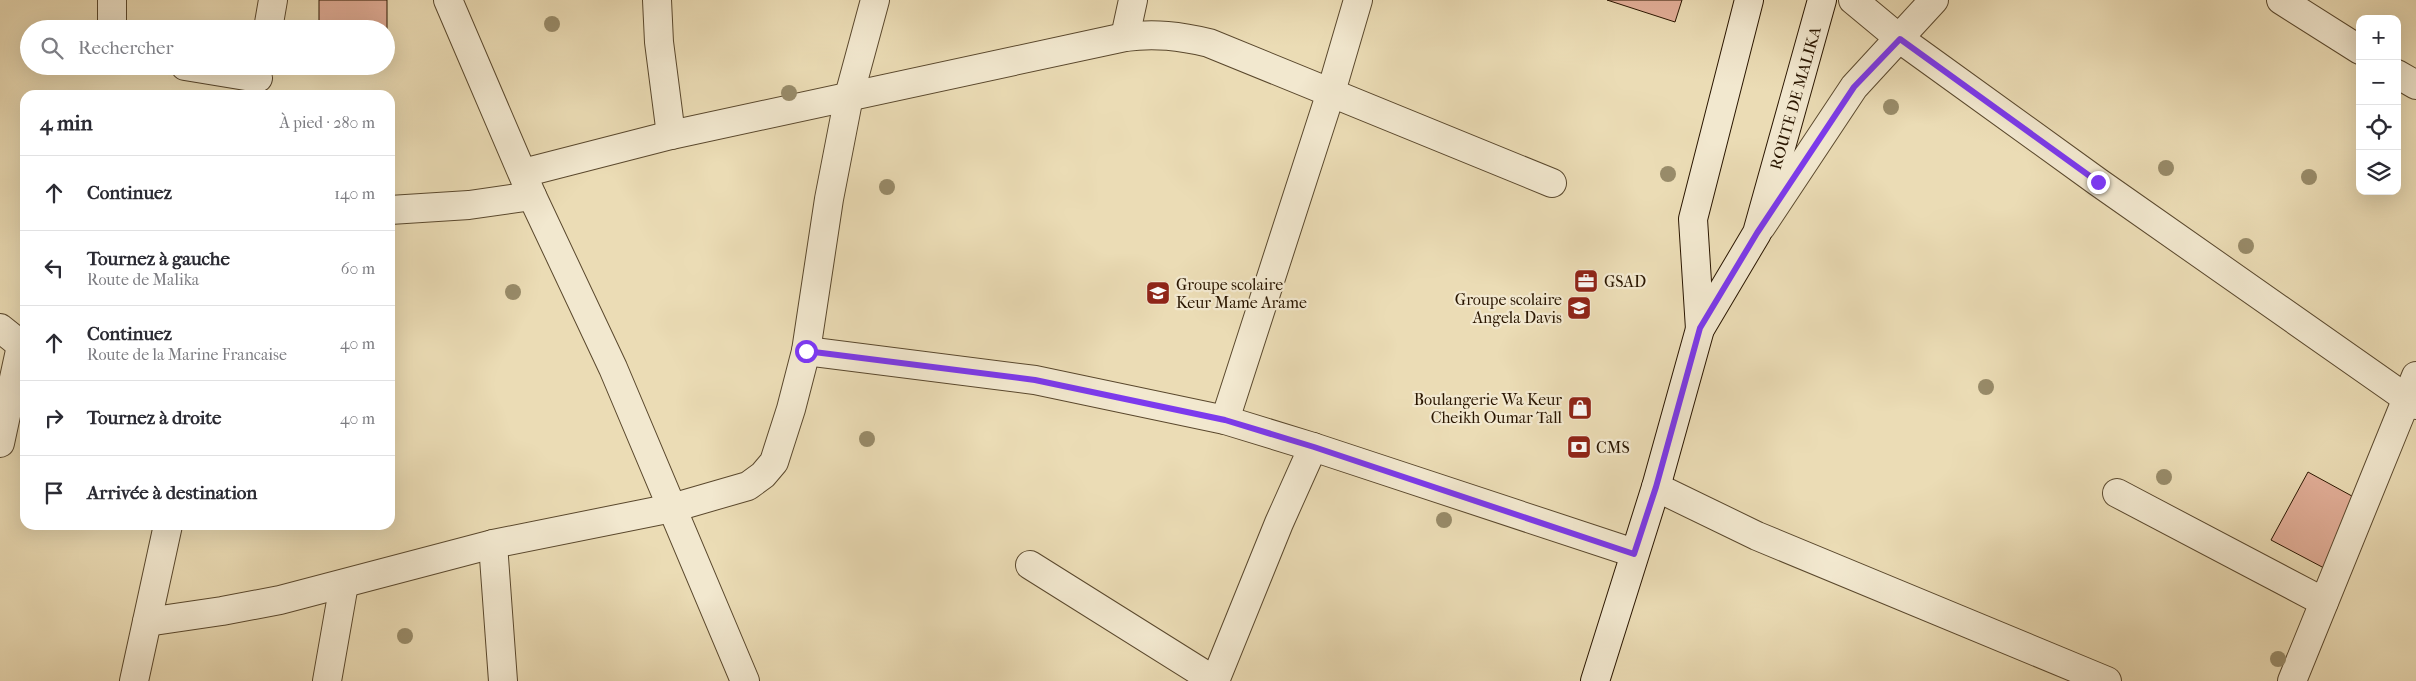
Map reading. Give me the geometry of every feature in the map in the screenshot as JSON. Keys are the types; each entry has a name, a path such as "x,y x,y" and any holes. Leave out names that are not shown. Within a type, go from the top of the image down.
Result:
{"street":[{"path":"112,0 112,20"},
{"path":"270,20 273,0"},
{"path":"448,0 527,185 613,368 745,681"},
{"path":"656,0 659,42 671,135"},
{"path":"147,622 222,611 344,584 493,544 672,508 748,486 763,475 774,462 806,351 829,200 849,96 875,0"},
{"path":"1125,37 1133,0"},
{"path":"1225,420 1331,92 1358,0"},
{"name":"ROUTE DE MALIKA","path":"1700,328 1693,219 1749,0"},
{"name":"ROUTE DE MALIKA","path":"1595,681 1656,487 1700,328 1757,233 1822,0"},
{"path":"1853,0 1900,39 2413,394 2292,681"},
{"path":"1757,233 1854,87 1934,0"},
{"path":"2281,0 2356,47"},
{"path":"395,210 470,205 671,135 1125,37 1150,34 1168,35 1209,43 1552,183"},
{"path":"232,75 258,80"},
{"path":"2401,77 2416,86"},
{"path":"0,328 20,345"},
{"path":"806,351 1035,380 1225,420 1314,447 1634,554"},
{"path":"0,443 20,360"},
{"path":"1030,565 1215,681 1280,523 1314,447"},
{"path":"1656,487 1757,536 2107,681"},
{"path":"2117,493 2324,602"},
{"path":"134,681 167,530"},
{"path":"493,544 503,681"},
{"path":"327,681 344,584"}],"building":[{"path":"319,0 387,0 387,20 319,20"},
{"path":"1607,0 1682,0 1675,22"},
{"path":"2308,472 2361,501 2324,568 2271,540"}],"place":[{"name":"GSAD","path":"1586,281"},
{"name":"Groupe scolaire Keur Mame Arame","path":"1158,293"},
{"name":"Groupe scolaire Angela Davis","path":"1579,308"},
{"name":"Boulangerie Wa Keur Cheikh Oumar Tall","path":"1580,408"},
{"name":"CMS","path":"1579,447"}],"route":[{"path":"806,351 935,369 1035,380 1225,420 1314,447 1634,554 1656,487 1700,328 1757,233 1854,87 1900,39 2098,182"}]}
